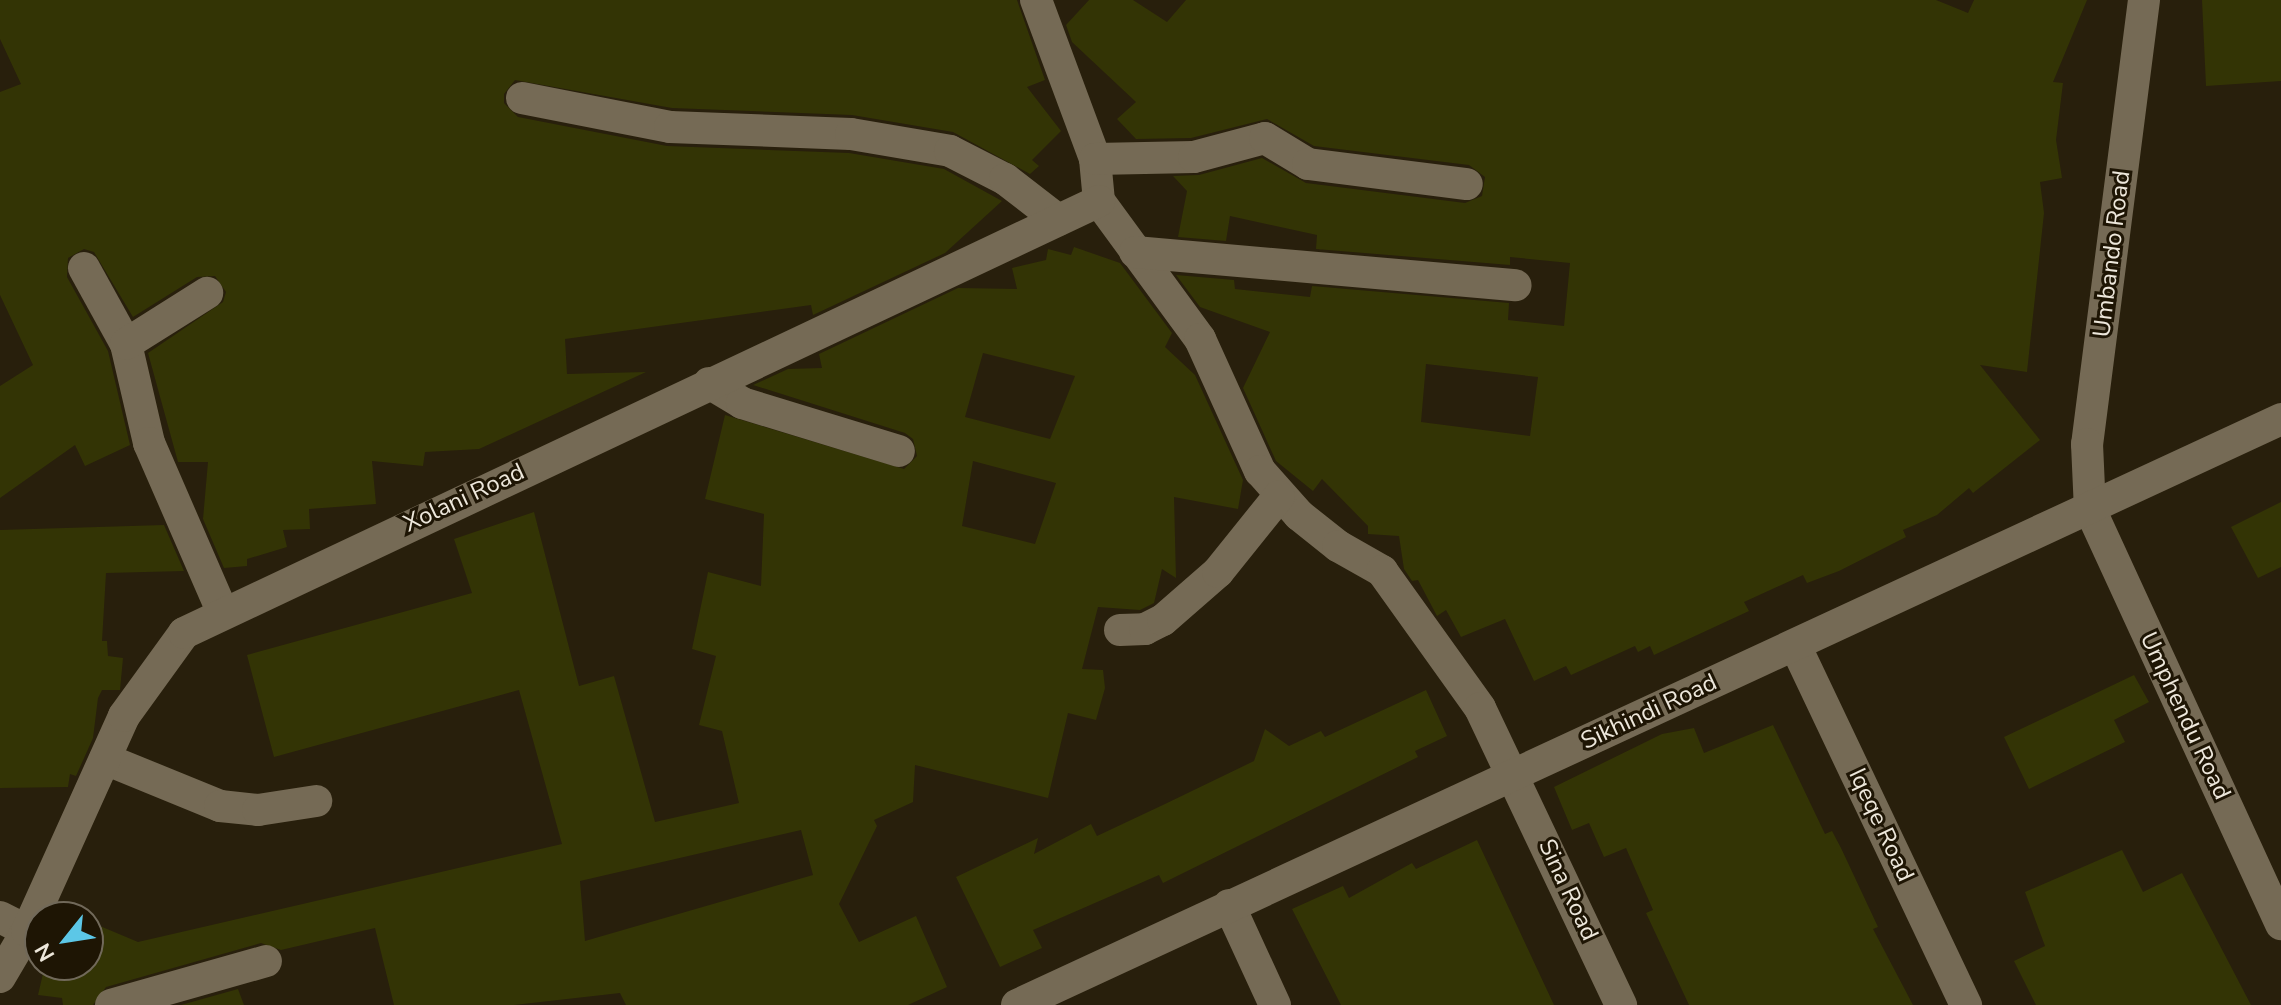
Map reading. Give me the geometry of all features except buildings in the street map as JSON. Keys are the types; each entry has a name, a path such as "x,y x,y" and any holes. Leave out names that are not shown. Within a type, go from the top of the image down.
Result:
{"street":[{"path":"1036,0 1095,159 1099,201"},
{"name":"Umbando Road","path":"2090,509 2087,444 2144,0"},
{"path":"522,98 670,127 851,134 950,151 1005,179 1058,220"},
{"path":"1095,159 1194,157 1265,138 1308,164 1467,184"},
{"name":"Xolani Road","path":"0,977 14,924 105,759 124,716 184,633 222,611 1099,201"},
{"name":"Sina Road","path":"1099,201 1200,339 1260,471 1279,496 1338,546 1382,571 1399,590 1480,708 1621,1005"},
{"path":"1135,252 1516,285"},
{"path":"84,268 126,344 149,443 222,611"},
{"path":"126,344 207,293"},
{"path":"709,383 742,403 899,451"},
{"name":"Sikhindi Road","path":"1017,1005 2281,419"},
{"path":"1120,630 1145,629 1163,620 1218,572 1279,496"},
{"name":"Umphendu Road","path":"2090,509 2281,924"},
{"name":"Iqeqe Road","path":"1795,645 1966,1005"},
{"path":"105,759 220,806 258,810 316,801"},
{"path":"1229,905 1275,1005"},
{"path":"111,1005 266,961"}]}
